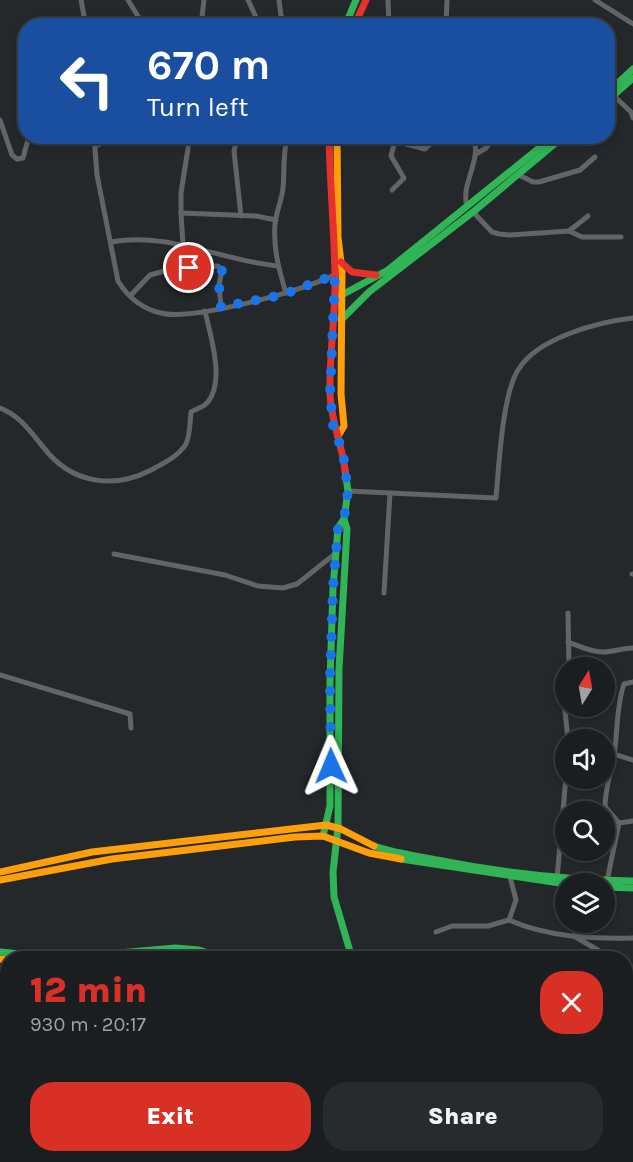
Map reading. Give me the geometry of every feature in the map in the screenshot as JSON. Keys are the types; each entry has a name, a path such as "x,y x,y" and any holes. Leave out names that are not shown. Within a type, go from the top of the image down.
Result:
{"street":[{"path":"81,0 84,18"},
{"path":"128,0 139,18"},
{"path":"202,18 204,0"},
{"path":"248,0 256,18"},
{"path":"279,0 281,15 284,18"},
{"path":"348,18 356,0"},
{"path":"358,18 366,0"},
{"path":"388,0 389,18"},
{"path":"446,18 447,0"},
{"path":"595,0 633,24"},
{"path":"615,89 633,69"},
{"path":"615,92 633,78"},
{"path":"615,100 631,112 633,117"},
{"path":"0,120 12,155 17,159 23,158 27,144"},
{"path":"101,144 95,146 97,175 118,281 130,296 148,310 164,314 205,311 286,293 338,273"},
{"path":"183,245 181,193 189,144"},
{"path":"236,144 234,151 241,216"},
{"path":"286,144 283,190 276,220 278,266 286,293"},
{"path":"329,144 330,199 341,320 341,394 344,426 338,436"},
{"path":"337,144 338,237 341,261 338,273"},
{"path":"392,144 391,156 404,178 392,190"},
{"path":"409,144 425,149 431,144"},
{"path":"476,144 476,154 466,189 470,209 492,232 510,235 569,231 582,237 621,237"},
{"path":"476,154 487,144"},
{"path":"334,325 369,292 545,144"},
{"path":"338,297 379,275 519,175 555,144"},
{"path":"519,175 533,182 539,182 580,170 595,157"},
{"path":"181,213 276,220"},
{"path":"569,231 588,216"},
{"path":"111,242 125,239 183,245 278,266"},
{"path":"341,261 352,273 379,275"},
{"path":"130,296 150,275 176,268 218,266 222,270 219,285 221,307"},
{"path":"338,297 330,394 333,425 346,468 348,491 344,519 347,529 339,669 338,827 333,872 334,897 350,951"},
{"path":"0,408 24,423 52,457 79,476 108,483 140,475 168,461 186,443 191,412 207,403 216,386 216,370 205,311"},
{"path":"348,491 496,498 509,392 518,369 552,341 585,328 633,318"},
{"path":"384,593 390,493"},
{"path":"323,836 330,806 330,681 336,553 338,528 344,519"},
{"path":"114,554 225,575 258,586 283,588 297,584 336,553"},
{"path":"568,614 569,657"},
{"path":"568,642 603,652 619,648 633,648"},
{"path":"0,675 130,714 131,728"},
{"path":"615,743 619,699 624,684 633,682"},
{"path":"615,754 633,760"},
{"path":"558,873 565,789"},
{"path":"606,789 605,807 619,824"},
{"path":"619,824 633,821"},
{"path":"608,873 619,824"},
{"path":"0,872 92,852 326,825 338,827 363,842 382,849 555,882"},
{"path":"0,880 112,859 295,837 323,836 369,853 555,879"},
{"path":"509,920 516,900 510,874"},
{"path":"615,883 633,881"},
{"path":"615,885 633,888"},
{"path":"436,932 452,926 488,926 509,920 527,928 573,935 605,939 633,938"},
{"path":"573,935 599,951"},
{"path":"136,951 175,948 202,951"}],"traffic: fast":[{"path":"348,18 356,0"},
{"path":"615,86 633,69"},
{"path":"615,94 633,78"},
{"path":"338,297 388,270 544,144"},
{"path":"341,320 369,292 473,212 554,144"},
{"path":"323,836 330,806 333,588 338,528 344,519 348,491 345,470"},
{"path":"344,519 347,529 339,669 338,827 333,872 334,897 350,951"},
{"path":"374,846 413,856 510,872 633,881"},
{"path":"401,859 555,882"},
{"path":"615,887 633,888"},
{"path":"141,951 175,948 202,951"}],"traffic: slow":[{"path":"337,144 338,237 342,271 341,394 344,426 338,436"},
{"path":"0,872 92,852 326,825 341,829 374,846"},
{"path":"0,880 112,859 295,837 323,836 369,853 401,859"}],"traffic: jam":[{"path":"358,18 366,0"},
{"path":"329,144 335,274 330,394 332,414 345,470"},
{"path":"341,262 352,272 376,275"}],"route":[{"path":"189,268 221,267 219,285 221,307 282,295 335,275 330,394 333,425 343,453 348,491 344,519 338,528 333,588 330,681 331,766"}]}
